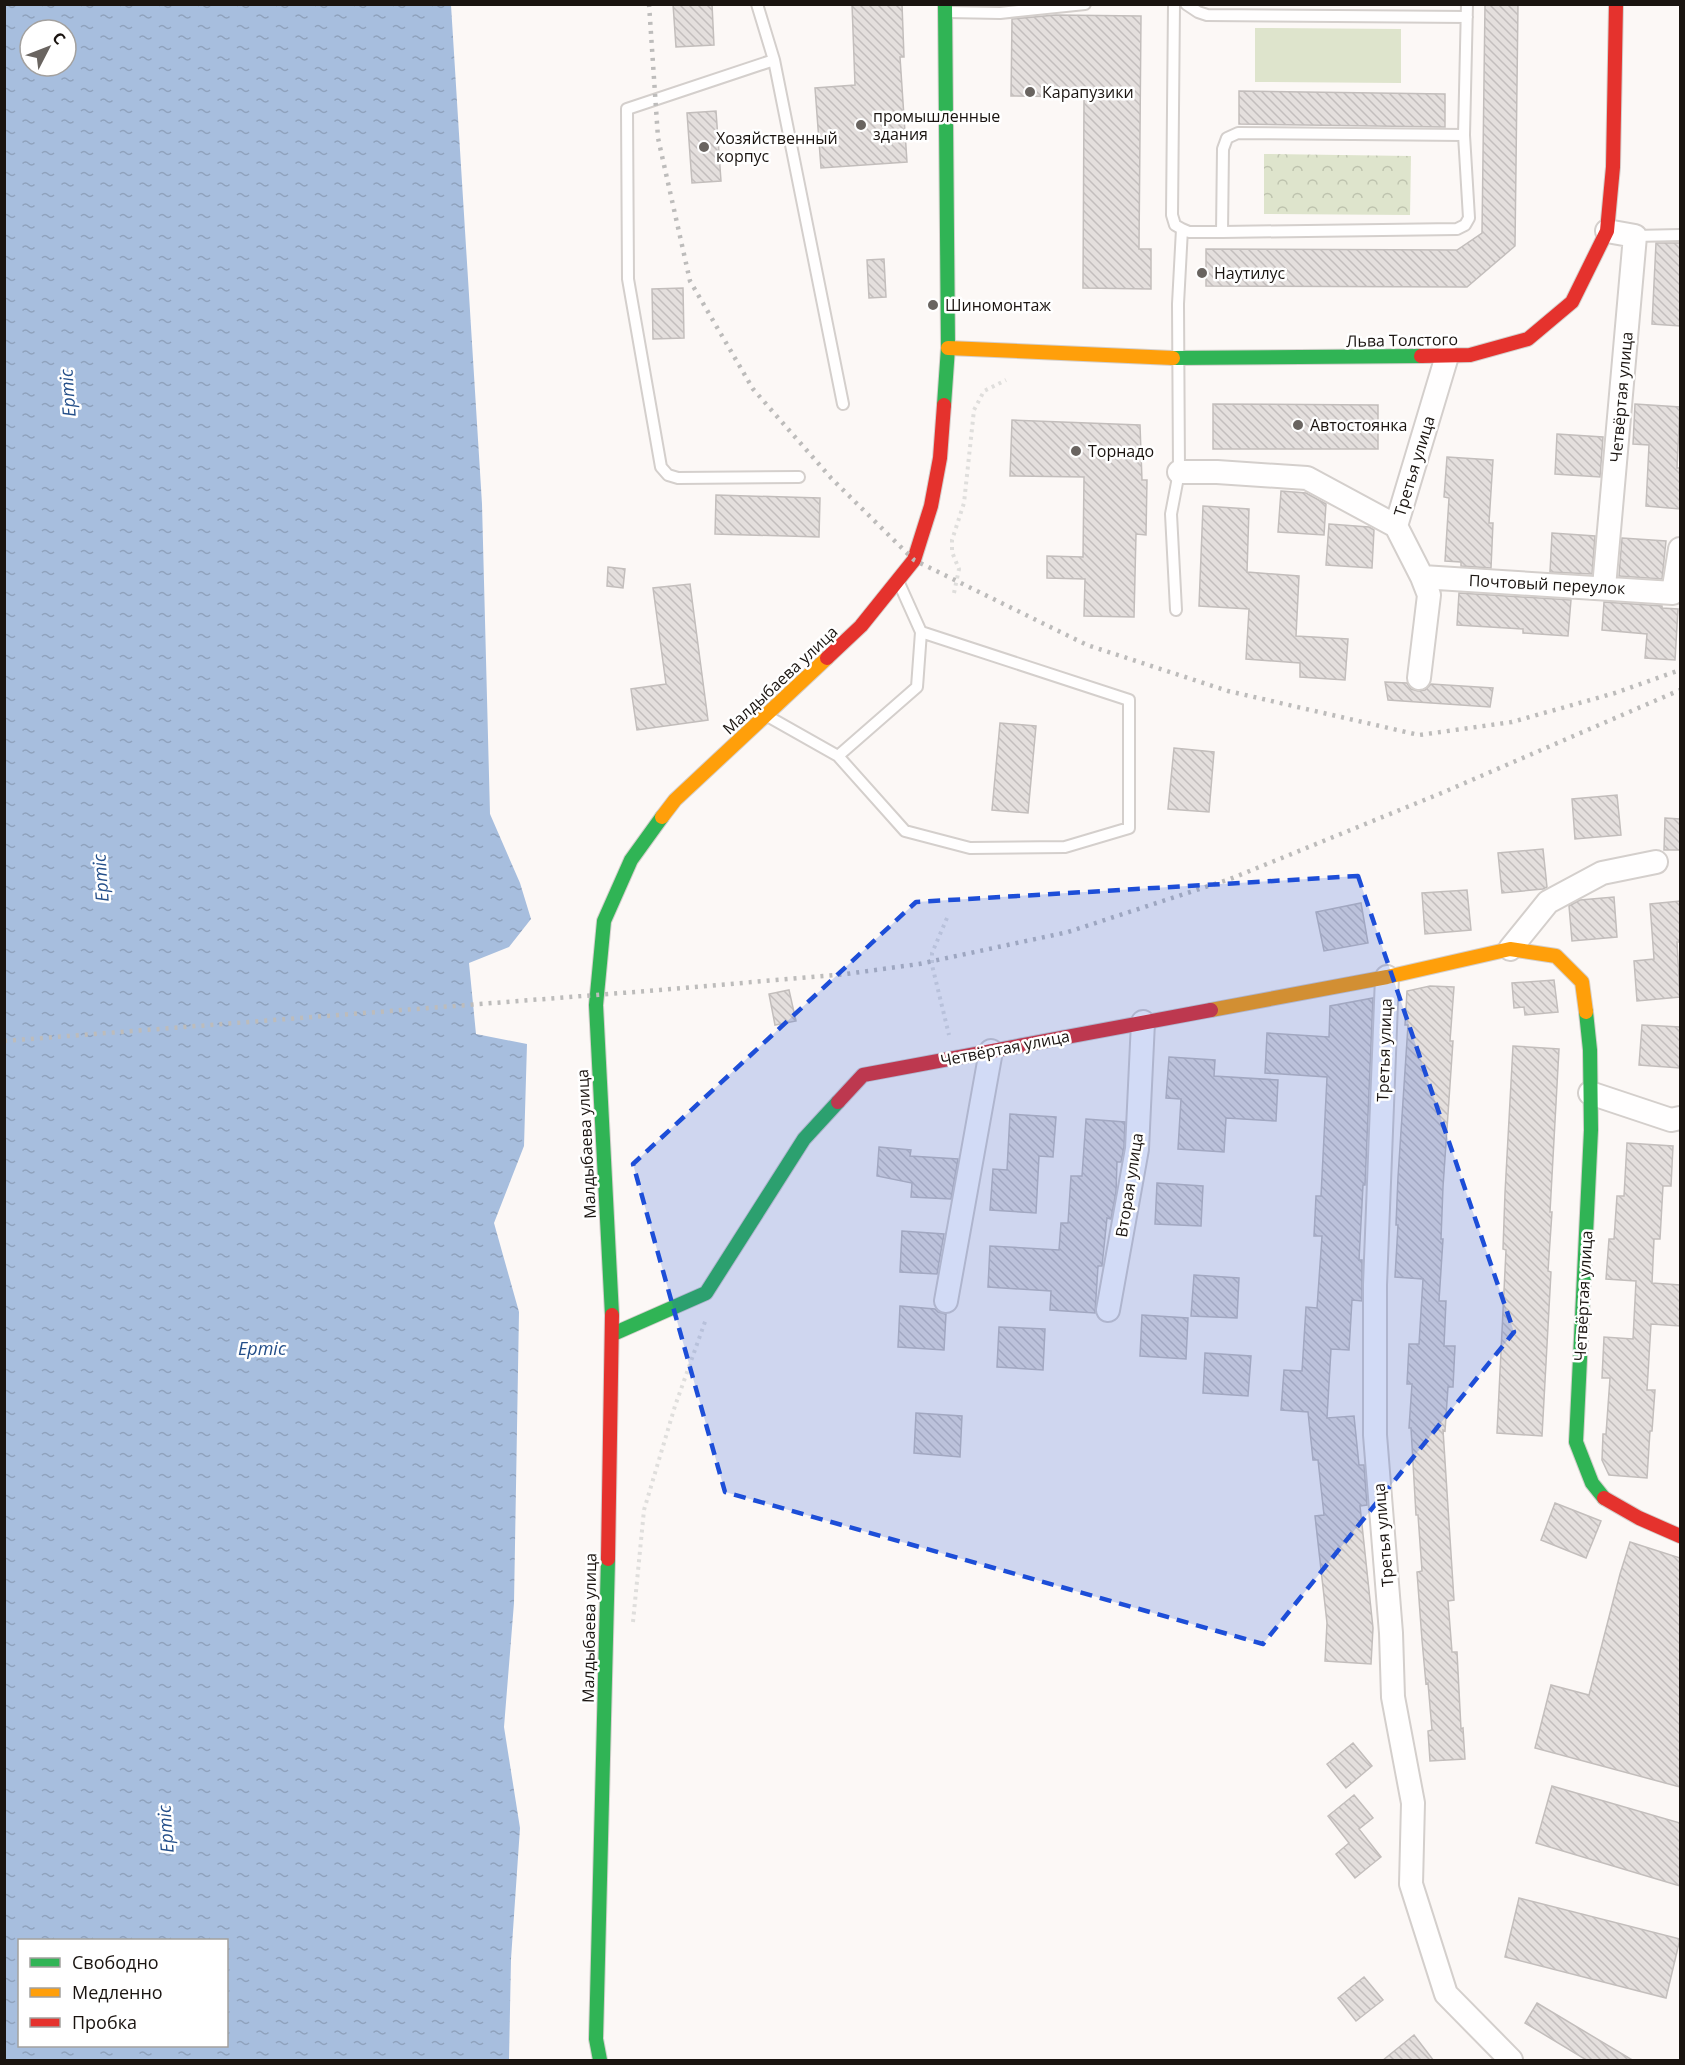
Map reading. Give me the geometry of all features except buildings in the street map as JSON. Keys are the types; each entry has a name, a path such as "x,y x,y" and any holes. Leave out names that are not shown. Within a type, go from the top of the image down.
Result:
{"street":[{"name":"Льва Толстого","path":"948,348 1178,358 1447,356 1470,355 1528,339 1572,302 1607,231 1613,167 1616,4"},
{"name":"Малдыбаева улица","path":"600,2061 596,2039 613,1335 596,1005 604,921 631,860 675,800 861,626 915,560 931,506 940,458 948,348 945,8"},
{"path":"1607,231 1635,236"},
{"name":"Четвёртая улица","path":"1604,587 1635,236"},
{"name":"Третья улица","path":"1419,678 1429,595 1396,526 1447,356"},
{"path":"1179,472 1307,478 1396,526"},
{"name":"Почтовый переулок","path":"1422,577 1673,593 1680,549"},
{"path":"1510,949 1548,902 1602,873 1656,862"},
{"name":"Четвёртая улица","path":"613,1335 706,1293 804,1138 863,1075 1387,977 1510,949 1556,956 1582,982 1590,1050 1591,1130 1576,1442 1587,1471 1600,1494 1626,1511 1668,1533 1680,1536"},
{"name":"Третья улица","path":"1387,977 1375,1285 1375,1435 1391,1633 1393,1697 1413,1803 1411,1884 1446,1994 1511,2061"},
{"name":"Вторая улица","path":"1108,1310 1137,1149 1143,1022"},
{"path":"946,1301 992,1051"},
{"path":"1590,1093 1671,1120 1680,1118"}],"lane":[{"path":"757,4 774,60 843,404"},
{"path":"945,8 1000,12 1085,4"},
{"path":"1174,4 1172,216 1175,225 1190,232 1457,229 1465,225 1469,218 1464,135 1467,4"},
{"path":"1186,4 1207,15 1467,17"},
{"path":"774,60 627,109 628,279 661,467 668,475 678,478 799,477"},
{"path":"1222,232 1223,149 1227,138 1239,133 1464,135"},
{"path":"1176,610 1171,514 1179,472 1178,358 1182,230"},
{"path":"1635,236 1680,235"},
{"path":"838,756 916,687 921,632 899,582"},
{"path":"766,715 838,756 905,831 970,848 1065,848 1129,828 1129,700 921,632"}],"path":[{"path":"954,593 959,569 952,552 952,540 964,503 974,411 984,391 1006,380"},
{"path":"947,918 932,953 932,965 954,1058"},
{"path":"632,1629 644,1510 675,1406 707,1316"}],"highlighted area":[{"path":"1358,876 1514,1332 1263,1644 725,1492 633,1164 916,902"}],"green space":[{"path":"1255,28 1401,29 1401,83 1255,82"},
{"path":"1264,154 1411,156 1410,215 1264,214"}],"water":[{"name":"Ертіс","path":"5,4 451,5 482,504 490,814 520,883 531,919 509,947 469,963 476,1034 527,1044 524,1146 494,1223 519,1312 514,1603 504,1727 520,1828 511,1959 509,2060 5,2060"}],"railway":[{"path":"649,4 658,138 690,281 753,389 831,478 914,560 1087,645 1228,691 1419,735 1512,722 1615,693 1680,670"},
{"path":"4,1041 660,990 846,974 919,964 1068,932 1230,879 1444,792 1680,690"}],"traffic: fast":[{"path":"944,405 948,348 945,4"},
{"path":"1173,358 1421,356"},
{"path":"612,1315 596,1005 604,921 631,860 662,817"},
{"path":"1586,1012 1590,1050 1591,1130 1576,1442 1592,1483 1604,1498"},
{"path":"613,1334 706,1293 804,1139 838,1102"},
{"path":"600,2060 596,2039 608,1559"}],"traffic: slow":[{"path":"948,348 1173,358"},
{"path":"662,817 675,800 827,658"},
{"path":"1211,1010 1387,977 1510,949 1556,956 1582,982 1586,1012"}],"traffic: jam":[{"path":"1421,356 1470,355 1528,339 1572,302 1607,231 1613,167 1616,4"},
{"path":"827,658 861,626 914,560 931,506 940,458 944,405"},
{"path":"838,1102 863,1075 1211,1010"},
{"path":"608,1559 612,1315"},
{"path":"1604,1498 1639,1518 1680,1536"}],"place":[{"name":"Карапузики","path":"1030,92"},
{"name":"промышленные здания","path":"861,125"},
{"name":"Хозяйственный корпус","path":"704,147"},
{"name":"Наутилус","path":"1202,273"},
{"name":"Шиномонтаж","path":"933,305"},
{"name":"Автостоянка","path":"1298,425"},
{"name":"Торнадо","path":"1076,451"}]}
